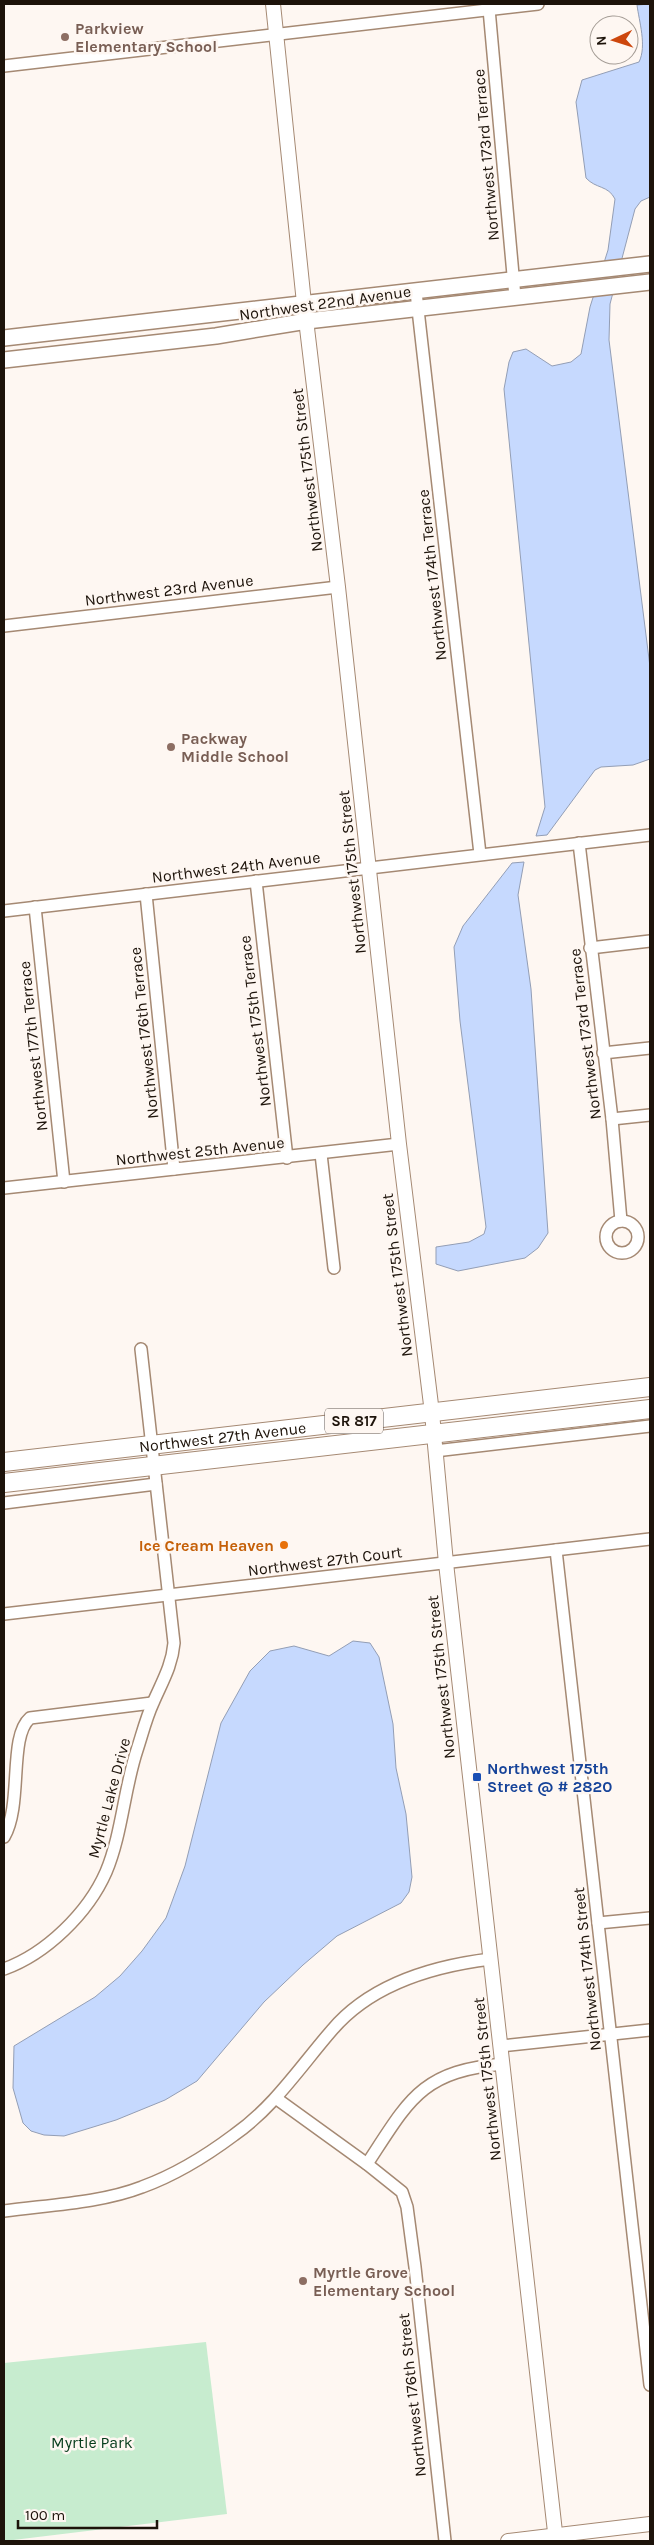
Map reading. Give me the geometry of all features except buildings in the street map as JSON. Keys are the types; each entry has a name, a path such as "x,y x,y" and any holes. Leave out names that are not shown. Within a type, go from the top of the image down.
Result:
{"main road":[{"name":"Northwest 22nd Avenue","path":"4,338 650,264"},
{"name":"Northwest 22nd Avenue","path":"4,360 216,336 306,321 650,282"},
{"name":"Northwest 27th Avenue","path":"4,1462 650,1387"},
{"name":"Northwest 27th Avenue","path":"4,1483 154,1466 434,1442 650,1409"}],"street":[{"name":"Northwest 175th Street","path":"273,4 306,321 338,587 399,1144 432,1413 446,1563 556,2538"},
{"path":"4,66 277,36 538,4"},
{"name":"Northwest 173rd Terrace","path":"489,9 515,297"},
{"name":"Northwest 174th Terrace","path":"416,292 480,854"},
{"name":"Northwest 23rd Avenue","path":"4,626 338,587"},
{"name":"Northwest 24th Avenue","path":"4,911 650,835"},
{"name":"Northwest 173rd Terrace","path":"578,843 612,1119 621,1221"},
{"name":"Northwest 175th Terrace","path":"256,881 288,1158"},
{"name":"Northwest 176th Terrace","path":"146,894 174,1169"},
{"name":"Northwest 177th Terrace","path":"35,907 64,1182"},
{"path":"590,948 650,941"},
{"path":"603,1053 650,1048"},
{"path":"612,1119 650,1115"},
{"name":"Northwest 25th Avenue","path":"4,1188 288,1158 399,1144"},
{"path":"321,1154 334,1268"},
{"name":"Myrtle Lake Drive","path":"4,1969 32,1955 64,1931 79,1914 106,1872 130,1772 152,1703 168,1672 173,1657 174,1643 141,1349"},
{"path":"434,1442 650,1426"},
{"path":"4,1503 156,1484"},
{"name":"Northwest 27th Court","path":"4,1614 650,1539"},
{"name":"Northwest 174th Street","path":"556,1550 650,2385"},
{"path":"4,1837 12,1817 16,1797 19,1734 23,1724 30,1718 152,1703"},
{"path":"598,1923 650,1918"},
{"path":"4,2211 87,2200 141,2188 197,2160 236,2134 277,2099 333,2028 364,2001 425,1971 454,1963 491,1959"},
{"path":"501,2046 650,2030"},
{"path":"367,2164 398,2117 427,2086 454,2072 478,2066 503,2064"},
{"name":"Northwest 176th Street","path":"277,2099 367,2164 402,2192 407,2207 445,2541"},
{"path":"508,2541 556,2538 650,2524"}],"green space":[{"name":"Myrtle Park","path":"206,2342 227,2514 5,2541 4,2363"}],"water":[{"path":"650,4 650,197 641,201 635,209 610,304 609,340 650,667 650,759 633,765 601,767 595,770 547,835 536,836 545,807 504,389 509,362 513,352 526,349 552,366 571,362 581,354 590,307 608,250 615,199 609,191 586,178 576,102 582,80 630,65 639,65 642,41 637,5"},
{"path":"524,862 518,895 531,989 548,1233 538,1248 525,1258 458,1271 436,1264 436,1247 469,1242 484,1234 486,1227 460,1021 454,947 463,926 512,863"},
{"path":"353,1641 370,1643 379,1657 393,1724 396,1768 406,1814 412,1877 409,1892 401,1903 337,1936 303,1965 264,2002 197,2081 165,2100 116,2120 64,2136 44,2135 31,2131 23,2123 13,2088 14,2046 95,1997 120,1976 142,1951 166,1918 185,1866 221,1723 250,1671 270,1651 294,1646 329,1656"}],"place":[{"name":"Parkview Elementary School","path":"65,37"},
{"name":"Packway Middle School","path":"171,747"},
{"name":"Ice Cream Heaven","path":"284,1545"},
{"name":"Northwest 175th Street @ # 2820","path":"477,1777"},
{"name":"Myrtle Grove Elementary School","path":"303,2281"}]}
